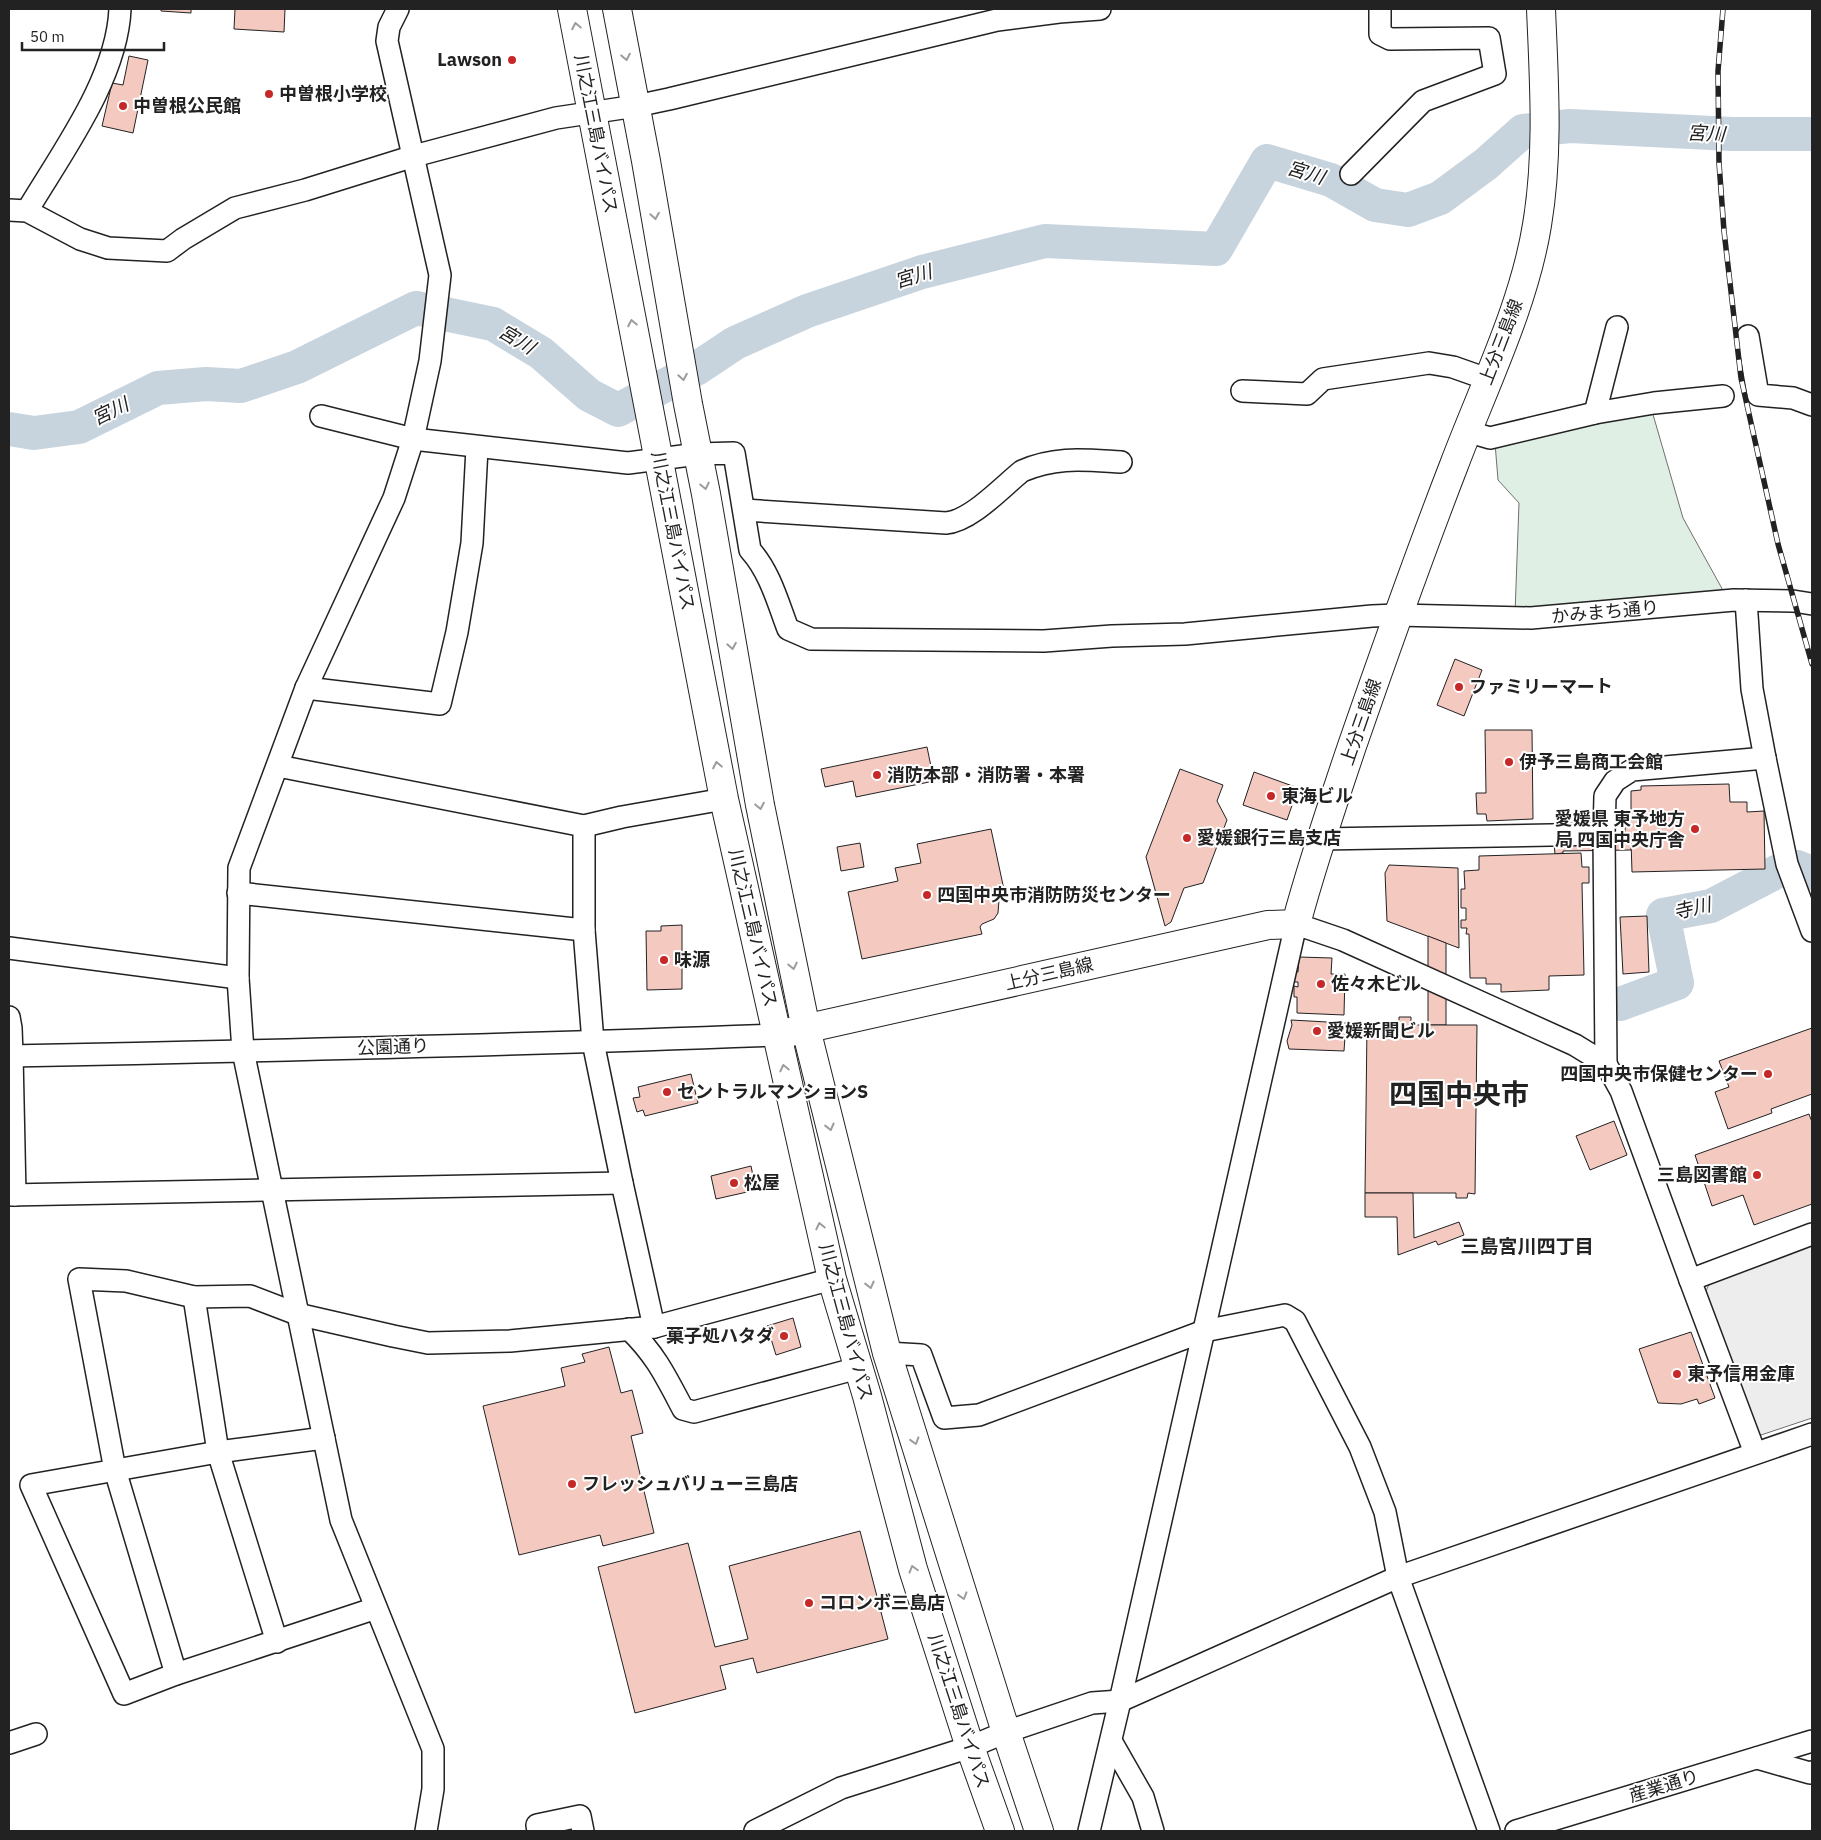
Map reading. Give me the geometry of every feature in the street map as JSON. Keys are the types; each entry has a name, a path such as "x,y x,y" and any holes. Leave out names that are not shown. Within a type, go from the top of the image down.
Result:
{"main road":[{"name":"川之江三島バイパス","path":"572,9 724,799 832,1280 913,1569 970,1747 1000,1831"},
{"name":"川之江三島バイパス","path":"617,9 636,106 678,350 706,494 760,805 806,1029 887,1353 1039,1831"},
{"name":"上分三島線","path":"777,1035 1268,925 1296,924 1321,839 1397,615 1466,432 1511,320 1526,273 1537,225 1545,151 1546,119 1541,9"}],"street":[{"path":"120,9 119,24 104,77 82,120 18,210 80,239 108,248 167,251 183,238 235,208 305,190 414,156 556,118 592,111 636,106 997,20 1059,10 1100,9"},
{"path":"398,9 390,27 387,42 440,275 430,361 413,439 394,498 306,688 239,868 238,978 243,1051 342,1520 433,1749 433,1789 426,1831"},
{"path":"1351,174 1423,101 1496,74 1490,38 1390,39 1380,34 1380,9"},
{"path":"1595,413 1617,327"},
{"path":"1748,336 1758,396 1793,398 1812,405"},
{"path":"1242,391 1307,394 1323,379 1429,363 1453,367 1487,379"},
{"path":"1466,432 1490,438 1595,413 1654,402 1723,396"},
{"path":"321,416 413,439 477,448 628,464 698,454"},
{"path":"306,688 440,704 457,632 472,543 477,448"},
{"name":"かみまち通り","path":"698,454 734,453 750,550 758,558 771,584 788,629 811,638 1044,640 1185,634 1397,615 1531,618 1746,600 1812,604"},
{"path":"744,510 946,523 956,522 1022,471 1030,467 1069,459 1121,462"},
{"path":"1746,600 1752,689 1765,758 1789,869 1812,931"},
{"path":"1755,1454 1621,1091 1606,1064 1604,834 1605,796 1615,781 1632,770 1765,758"},
{"path":"278,766 584,826 622,817 724,799"},
{"path":"584,826 584,930 593,1042 654,1327"},
{"path":"1321,839 1604,834"},
{"path":"238,893 584,930"},
{"path":"1089,1831 1120,1702 1296,924 1343,940 1566,1041 1606,1064"},
{"path":"9,948 238,978"},
{"path":"9,1017 11,1028 12,1195 622,1183"},
{"name":"公園通り","path":"11,1056 593,1042 777,1035"},
{"path":"1690,1280 1812,1234"},
{"path":"176,1674 115,1470 79,1279 126,1282 194,1297 250,1296 297,1314 428,1343 510,1341 654,1327 832,1280"},
{"path":"194,1297 218,1452 277,1642"},
{"path":"887,1353 921,1355 944,1418 979,1415 1204,1331 1285,1315 1295,1320 1360,1447 1384,1512 1398,1577 1489,1831"},
{"path":"629,1329 659,1363 683,1409 694,1412 858,1368"},
{"path":"754,1831 842,1788 970,1747 1006,1732 1092,1703 1120,1702 1398,1577 1812,1434"},
{"path":"324,1438 218,1452 31,1485 124,1694 176,1674 376,1608"},
{"path":"9,1743 36,1734"},
{"path":"1111,1741 1143,1797 1153,1831"},
{"name":"産業通り","path":"1516,1831 1812,1741"},
{"path":"1756,1758 1812,1772"},
{"path":"538,1831 537,1824 580,1816 583,1831"}],"green space":[{"path":"1652,411 1683,518 1725,594 1515,614 1519,503 1498,480 1495,443"}],"shaded area":[{"path":"1812,1244 1812,1418 1761,1435 1756,1433 1706,1291 1711,1280"}],"building":[{"path":"161,9 191,9 191,13 161,11"},
{"path":"235,9 285,9 284,32 234,29"},
{"name":"中曽根公民館","path":"129,56 148,60 133,133 102,126 112,83 123,85"},
{"name":"ファミリーマート","path":"1455,659 1482,670 1464,716 1437,705"},
{"name":"伊予三島商工会館","path":"1485,730 1532,730 1533,819 1487,821 1486,814 1477,814 1476,793 1486,793"},
{"name":"消防本部・消防署・本署","path":"927,747 934,781 856,797 853,781 825,787 821,769"},
{"name":"愛媛銀行三島支店","path":"1180,769 1223,785 1217,801 1227,820 1203,883 1184,888 1171,922 1165,926 1146,857"},
{"name":"東海ビル","path":"1254,772 1298,788 1287,820 1243,805"},
{"name":"愛媛県 東予地方 局 四国中央庁舎","path":"1729,784 1730,802 1747,802 1747,812 1764,811 1765,869 1632,872 1631,841 1640,841 1640,837 1625,837 1625,820 1642,820 1641,813 1631,813 1631,791 1641,790 1641,786"},
{"name":"四国中央市消防防災センター","path":"991,829 1006,899 999,900 998,913 994,919 982,924 980,927 982,934 862,959 848,892 898,881 895,868 921,863 917,844"},
{"path":"1631,842 1631,850 1563,851 1563,853 1555,854 1554,844"},
{"path":"860,843 864,867 841,871 837,847"},
{"path":"1581,853 1582,867 1589,867 1589,883 1582,883 1584,975 1549,976 1549,990 1501,992 1501,984 1486,984 1486,978 1470,978 1469,934 1466,934 1467,928 1461,928 1461,920 1466,920 1466,908 1461,908 1461,889 1465,889 1464,871 1479,870 1479,856"},
{"path":"1389,865 1458,868 1459,948 1387,921 1385,873"},
{"path":"1647,916 1649,972 1623,974 1620,917"},
{"name":"味源","path":"682,925 682,989 647,990 646,931 661,931 661,926"},
{"path":"1428,936 1446,943 1446,1025 1428,1025"},
{"name":"佐々木ビル","path":"1299,957 1332,958 1331,974 1345,974 1344,1015 1297,1013 1297,997 1294,997 1294,986 1298,987 1298,982 1294,982 1295,972 1298,972"},
{"path":"1399,1017 1411,1017 1411,1025 1477,1025 1475,1194 1468,1193 1467,1198 1456,1198 1456,1193 1365,1193 1367,1024 1399,1024"},
{"name":"愛媛新聞ビル","path":"1291,1020 1346,1023 1344,1051 1289,1049 1287,1041 1292,1025"},
{"name":"四国中央市保健センター","path":"1812,1028 1812,1094 1771,1109 1772,1113 1728,1129 1715,1092 1729,1087 1719,1061"},
{"name":"セントラルマンションS","path":"691,1074 698,1103 645,1116 643,1110 637,1112 633,1098 640,1097 638,1087"},
{"name":"三島図書館","path":"1809,1114 1812,1122 1812,1204 1754,1225 1743,1195 1712,1206 1695,1155"},
{"path":"1614,1121 1627,1155 1590,1170 1576,1136"},
{"name":"松屋","path":"751,1166 756,1190 716,1199 711,1176"},
{"path":"1365,1193 1413,1193 1414,1238 1459,1222 1464,1235 1438,1245 1436,1241 1398,1255 1397,1217 1365,1217"},
{"name":"菓子処ハタダ","path":"793,1318 801,1347 776,1355 767,1326"},
{"name":"東予信用金庫","path":"1691,1332 1715,1398 1699,1404 1697,1399 1681,1404 1658,1403 1639,1349"},
{"name":"フレッシュバリュー三島店","path":"609,1347 621,1393 632,1390 643,1433 631,1436 654,1533 603,1546 600,1535 519,1555 483,1406 565,1386 561,1368 585,1362 582,1354"},
{"name":"コロンボ三島店","path":"860,1531 888,1639 757,1673 753,1658 720,1666 726,1689 635,1713 598,1567 688,1543 715,1647 748,1639 729,1566"}],"waterway":[{"name":"宮川","path":"9,429 34,433 79,427 158,388 206,384 241,386 297,367 416,308 493,324 541,353 589,395 618,410 696,369 735,343 807,311 922,272 1045,241 1216,249 1267,161 1331,180 1375,205 1408,210 1440,198 1486,164 1523,131 1570,126 1732,134 1812,134"},
{"name":"寺川","path":"1620,1004 1677,983 1663,915 1711,906 1780,870 1797,867 1812,873"}],"railway":[{"path":"1723,9 1718,71 1719,163 1724,231 1741,378 1778,544 1812,664"}],"place":[{"name":"Lawson","path":"512,60"},
{"name":"中曽根小学校","path":"269,94"},
{"name":"中曽根公民館","path":"123,106"},
{"name":"ファミリーマート","path":"1459,687"},
{"name":"伊予三島商工会館","path":"1509,762"},
{"name":"消防本部・消防署・本署","path":"877,775"},
{"name":"東海ビル","path":"1271,796"},
{"name":"愛媛県 東予地方 局 四国中央庁舎","path":"1695,829"},
{"name":"愛媛銀行三島支店","path":"1187,838"},
{"name":"四国中央市消防防災センター","path":"927,895"},
{"name":"味源","path":"664,960"},
{"name":"佐々木ビル","path":"1321,984"},
{"name":"愛媛新聞ビル","path":"1317,1031"},
{"name":"四国中央市保健センター","path":"1768,1074"},
{"name":"セントラルマンションS","path":"667,1092"},
{"name":"三島図書館","path":"1757,1175"},
{"name":"松屋","path":"734,1183"},
{"name":"菓子処ハタダ","path":"784,1336"},
{"name":"東予信用金庫","path":"1677,1374"},
{"name":"フレッシュバリュー三島店","path":"572,1484"},
{"name":"コロンボ三島店","path":"809,1603"}],"district":[{"name":"四国中央市","path":"1459,1094"},
{"name":"三島宮川四丁目","path":"1527,1246"}]}
